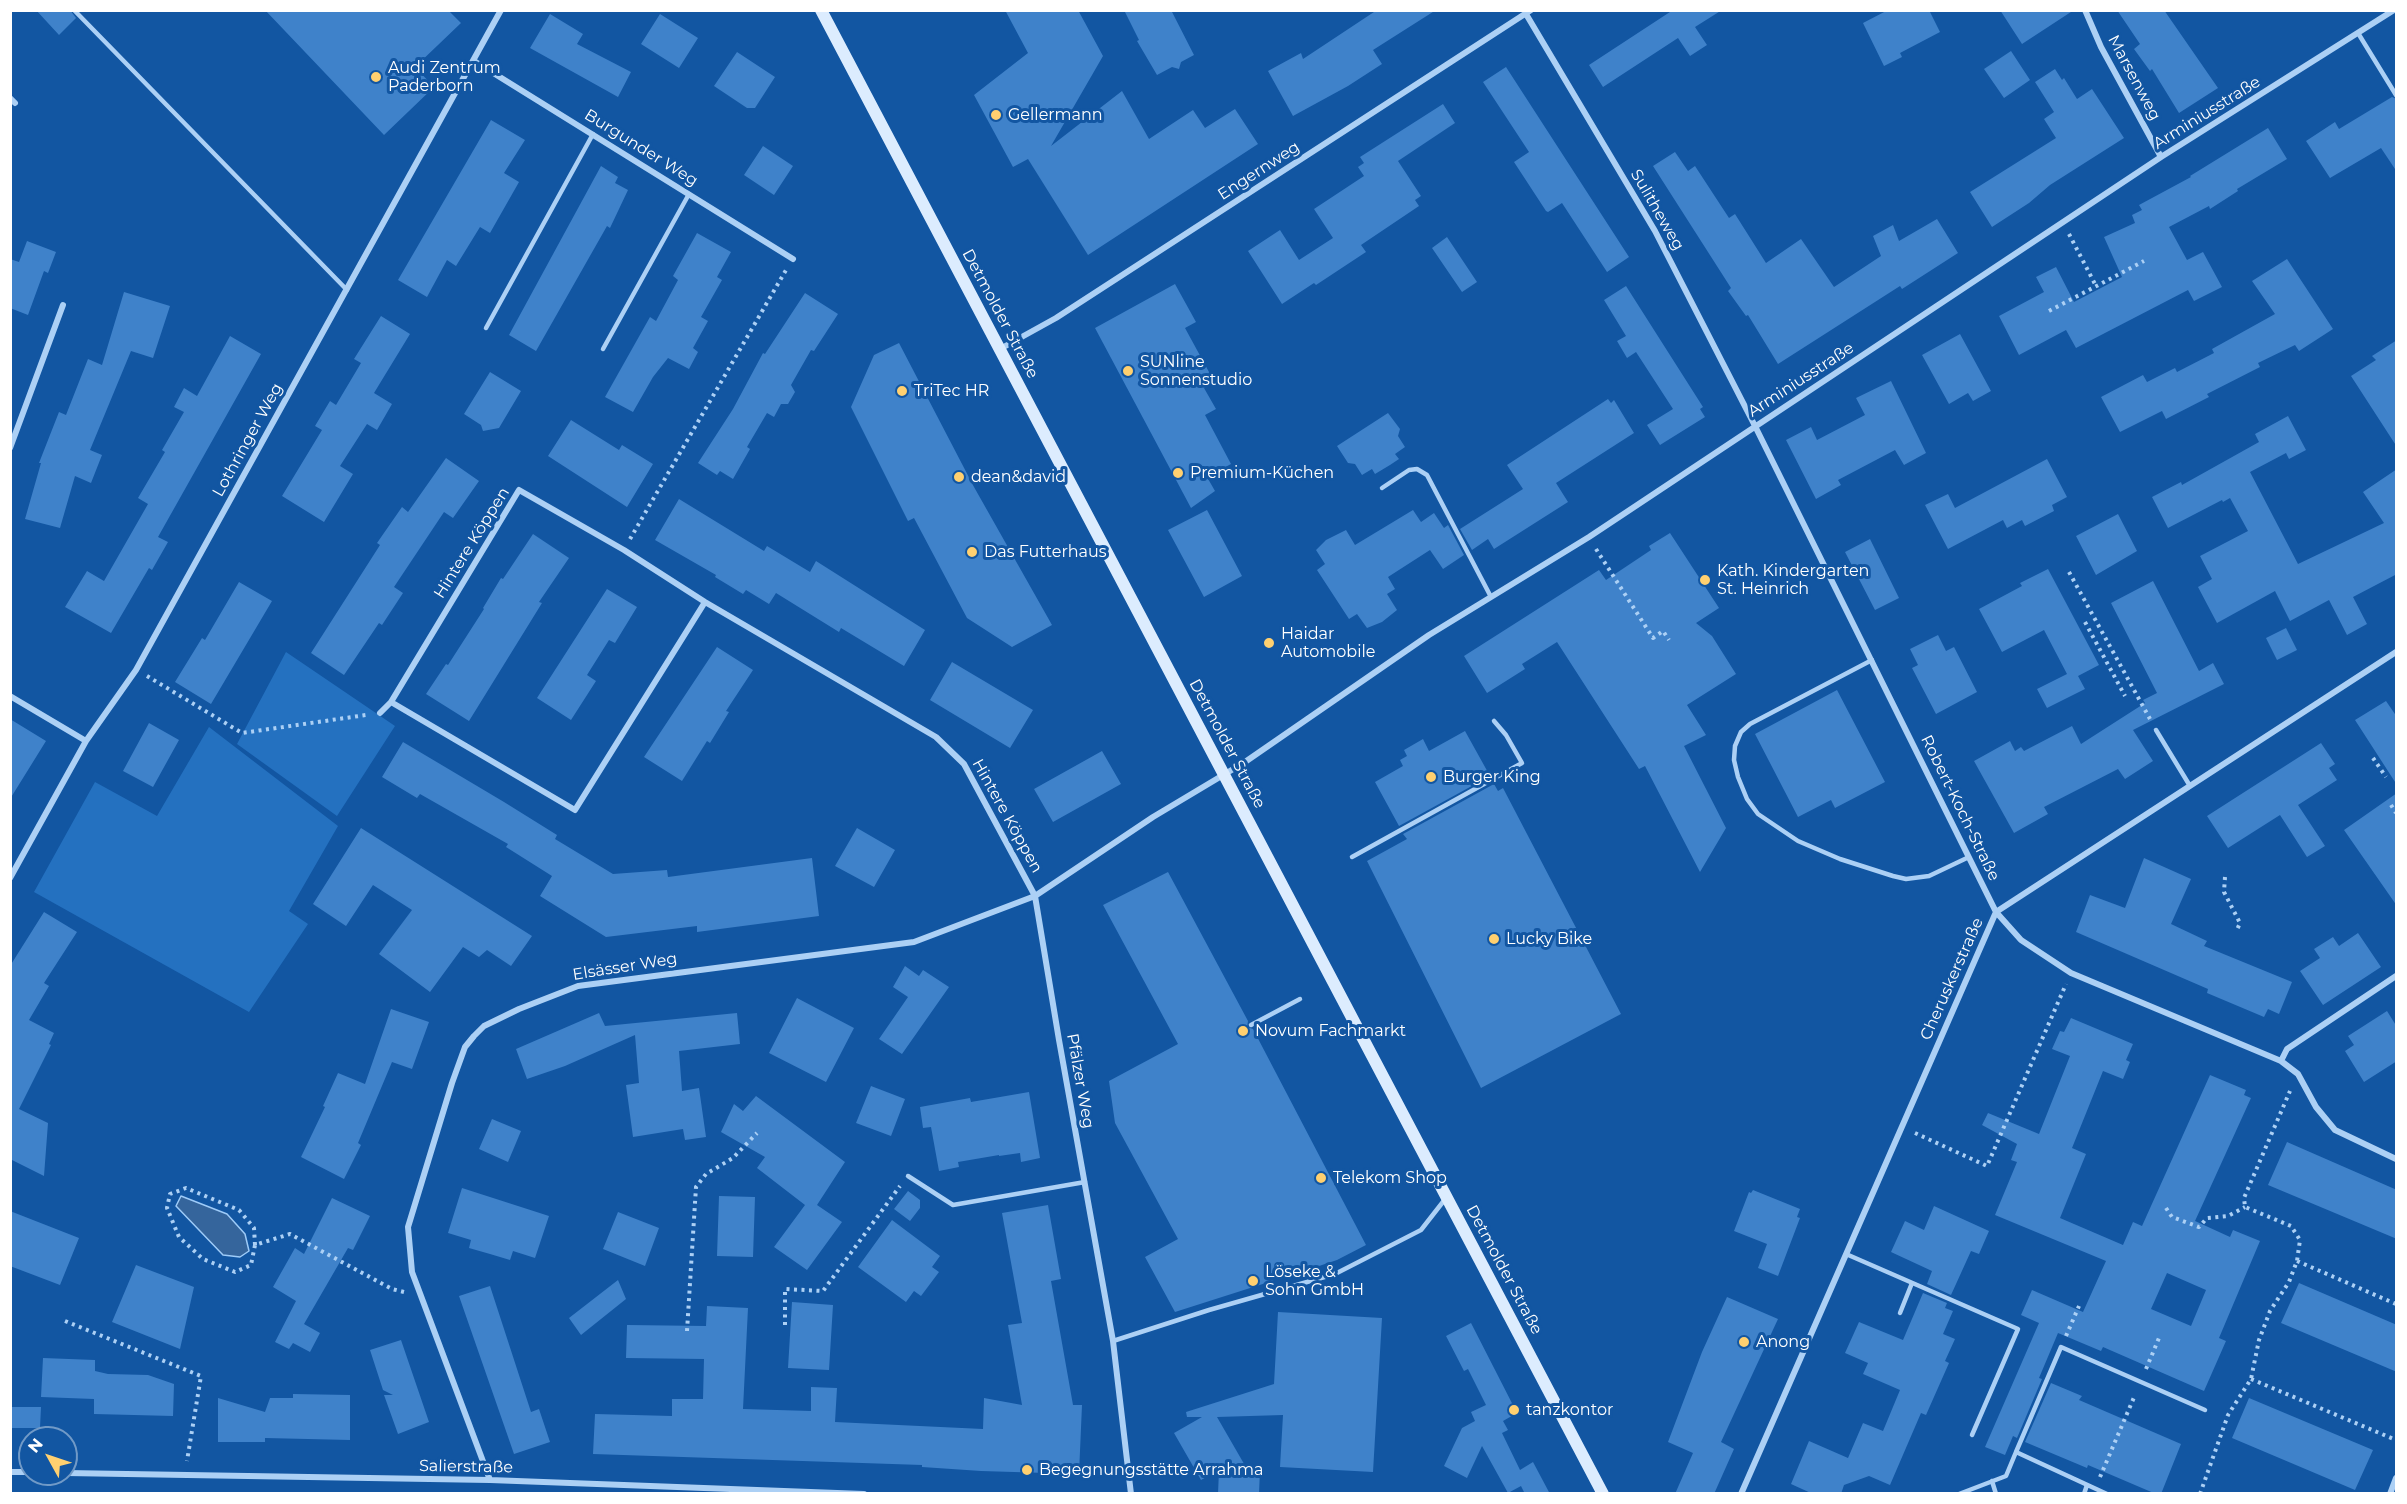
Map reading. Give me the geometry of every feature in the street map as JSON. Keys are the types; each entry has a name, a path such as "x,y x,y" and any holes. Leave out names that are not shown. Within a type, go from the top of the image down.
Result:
{"main road":[{"name":"Detmolder Straße","path":"821,10 1603,1494"}],"street":[{"name":"Lothringer Weg","path":"10,878 86,741 136,670 501,10"},
{"name":"Marsenweg","path":"2085,10 2101,46 2162,157"},
{"name":"Arminiusstraße","path":"1224,774 1429,635 1589,537 2162,157 2394,10"},
{"name":"Engernweg","path":"1000,349 1056,318 1528,12"},
{"name":"Sulitheweg","path":"1528,12 1655,231 1755,426"},
{"name":"Burgunder Weg","path":"474,61 793,259"},
{"path":"10,448 63,305"},
{"name":"Robert-Koch-Straße","path":"1755,426 1996,912 2021,940 2071,973 2281,1060 2298,1074 2316,1107 2336,1130 2397,1159"},
{"name":"Hintere Köppen","path":"380,713 391,702 519,490 624,550 705,602 936,737 964,764 1035,896"},
{"path":"391,702 575,810 705,602"},
{"name":"Cheruskerstraße","path":"1741,1494 1996,912 2397,652"},
{"path":"10,696 86,741"},
{"path":"1035,896 1153,817 1224,774"},
{"name":"Pfälzer Weg","path":"1035,896 1113,1341 1131,1494"},
{"name":"Elsässer Weg","path":"490,1480 412,1272 408,1227 465,1047 484,1026 519,1009 578,986 914,942 1035,896"},
{"path":"2281,1060 2287,1049 2397,976"},
{"name":"Salierstraße","path":"78,1473 184,1477 490,1480 864,1494"},
{"path":"2390,1494 2397,1478"}],"lane":[{"path":"74,10 347,290"},
{"path":"2358,33 2397,95"},
{"path":"486,328 593,134"},
{"path":"603,349 689,194"},
{"path":"1382,488 1409,470 1417,469 1427,475 1491,597"},
{"path":"1872,660 1750,724 1741,732 1734,760 1747,800 1758,814 1798,841 1840,859 1893,876 1906,879 1929,876 1969,857"},
{"path":"1353,857 1522,763 1506,735 1494,721"},
{"path":"2156,730 2190,786"},
{"path":"1251,1025 1300,999"},
{"path":"908,1176 953,1205 1085,1182"},
{"path":"1113,1341 1209,1310 1335,1274 1421,1230 1447,1197"},
{"path":"1845,1253 2018,1329 1972,1435"},
{"path":"1900,1313 1912,1283"},
{"path":"1959,1494 2006,1476 2061,1347 2205,1410"},
{"path":"2016,1452 2107,1494"},
{"path":"1992,1481 1996,1494"},
{"path":"2084,1494 2087,1485"}],"path":[{"path":"2061,224 2096,286"},
{"path":"624,550 793,259"},
{"path":"2049,311 2144,261"},
{"path":"1589,537 1653,638 1663,631 1669,640"},
{"path":"2069,572 2156,730"},
{"path":"2085,622 2124,696"},
{"path":"136,670 242,733 380,713"},
{"path":"2373,758 2386,777"},
{"path":"2391,805 2397,813"},
{"path":"2225,878 2224,892 2240,923 2236,933"},
{"path":"1901,1126 1987,1166 2071,973"},
{"path":"2244,1207 2244,1198 2298,1074"},
{"path":"687,1331 696,1187 706,1174 733,1158 757,1133"},
{"path":"785,1324 785,1289 823,1291 908,1176"},
{"path":"186,1188 239,1210 254,1228 255,1245 251,1265 235,1272 203,1259 179,1237 167,1208 170,1194 186,1188"},
{"path":"2166,1208 2172,1217 2199,1227 2207,1218 2228,1216 2244,1207"},
{"path":"2208,1494 2200,1492 2228,1415 2251,1379 2259,1340 2270,1311 2289,1282 2297,1261 2300,1240 2291,1226 2244,1207"},
{"path":"255,1245 290,1234 392,1289 422,1297"},
{"path":"2297,1261 2397,1304"},
{"path":"2061,1347 2079,1306"},
{"path":"65,1321 201,1376 184,1477"},
{"path":"2096,1488 2159,1338"},
{"path":"2251,1379 2397,1440"}],"shaded area":[{"path":"286,652 395,726 337,816 237,744"},
{"path":"209,727 338,826 289,911 308,924 249,1012 34,892 95,782 157,816"},
{"path":"181,1196 227,1214 245,1234 249,1251 240,1257 223,1255 176,1206"}],"building":[{"path":"36,10 70,10 76,18 59,35"},
{"name":"Audi Zentrum Paderborn","path":"265,10 448,10 461,23 415,67 434,87 384,135"},
{"path":"1005,10 1078,10 1103,56 1051,146 1122,91 1149,139 1193,110 1205,128 1235,109 1258,144 1088,255 1028,159 1013,167 974,95 1028,53"},
{"path":"1124,10 1171,10 1194,55 1181,62 1179,69 1172,67 1157,75 1137,41 1139,40"},
{"path":"1377,10 1436,10 1373,50 1382,64 1348,86 1293,116 1268,71 1301,53 1303,59"},
{"path":"1673,10 1722,10 1695,27 1707,45 1690,56 1678,38 1603,87 1589,65"},
{"path":"1888,10 1929,10 1940,32 1900,53 1902,57 1884,66 1863,23"},
{"path":"2000,10 2074,10 2022,44"},
{"path":"2117,10 2164,10 2218,88 2179,113 2152,69 2150,71 2134,49 2140,44"},
{"path":"550,14 583,34 577,44 631,72 618,97 530,48"},
{"path":"660,14 698,38 679,68 641,44"},
{"path":"2011,51 2030,80 2004,98 1984,69"},
{"path":"737,52 775,77 755,108 747,108 714,86"},
{"path":"1506,67 1629,257 1607,272 1562,203 1546,211 1514,162 1529,152 1483,82"},
{"path":"2055,69 2062,80 2064,78 2077,99 2092,89 2124,138 2050,185 2029,203 1992,227 1970,192 2056,138 2044,119 2054,112 2035,82"},
{"path":"2392,97 2397,99 2397,172 2381,148 2330,178 2306,141 2335,122 2339,129"},
{"path":"1443,104 1455,123 1398,161 1421,196 1415,200 1419,206 1361,245 1366,252 1282,304 1248,251 1280,230 1299,260 1333,238 1314,209 1364,176 1358,167 1364,163 1360,157"},
{"path":"491,120 525,140 504,173 519,182 490,233 480,227 456,266 447,260 427,297 398,280"},
{"path":"2268,128 2287,159 2237,189 2238,191 2210,209 2209,206 2169,227 2187,260 2203,252 2222,287 2194,301 2188,290 2076,348 2066,330 2019,355 1999,316 2044,292 2036,277 2056,267 2074,302 2122,277 2104,237 2135,223 2132,215 2142,210 2139,205 2191,177"},
{"path":"763,146 793,166 774,195 744,175"},
{"path":"1675,152 1688,171 1695,166 1729,218 1735,214 1766,263 1801,239 1834,287 1881,256 1873,236 1893,225 1899,241 1937,219 1958,253 1902,289 1900,286 1778,364 1748,315 1746,316 1728,291 1731,288 1653,166"},
{"path":"601,166 618,177 615,183 628,190 610,228 607,226 536,351 509,335"},
{"path":"697,233 731,252 717,277 722,280 701,317 708,321 693,348 698,352 689,369 668,358 653,377 633,412 605,397 650,317 656,321 678,280 673,276"},
{"path":"1447,237 1477,282 1462,292 1432,248"},
{"path":"27,241 56,252 48,273 44,271 28,315 10,308 10,259 19,262"},
{"path":"2287,259 2333,329 2299,351 2295,345 2258,363 2260,367 2207,394 2209,397 2166,419 2162,411 2120,432 2101,397 2143,375 2147,382 2175,368 2177,372 2214,353 2212,349 2275,314 2252,281"},
{"path":"1175,284 1196,322 1185,328 1215,383 1204,388 1216,409 1205,415 1231,464 1207,477 1215,491 1191,508 1095,328"},
{"path":"1626,286 1703,407 1700,409 1705,417 1660,445 1647,425 1673,409 1636,352 1627,358 1617,341 1626,336 1604,300"},
{"path":"124,292 170,306 153,358 131,351 90,450 102,455 91,483 75,476 60,528 25,519 41,463 39,463 59,412 66,415 88,359 102,365"},
{"path":"805,293 838,314 814,351 811,350 791,385 795,392 788,404 781,404 774,417 767,413 747,447 750,449 733,479 720,471 717,475 698,463 733,409 763,353 765,354"},
{"path":"381,316 410,334 374,393 392,404 377,430 367,424 340,466 353,474 324,522 282,496 322,430 315,426 330,401 336,405 361,363 354,359"},
{"path":"1960,334 1991,391 1973,401 1968,393 1949,404 1922,355"},
{"path":"230,336 261,354 158,537 168,542 152,570 149,568 111,633 65,607 87,571 104,581 148,504 138,498 165,452 162,450 184,412 174,407 184,388 197,396"},
{"path":"2397,340 2397,447 2351,376 2376,360 2372,356"},
{"path":"899,343 974,487 1052,625 1012,647 967,618 914,518 908,521 851,407 874,355"},
{"path":"490,372 521,391 499,428 483,431 481,425 464,414"},
{"path":"1891,381 1926,453 1904,465 1895,450 1838,480 1841,485 1816,499 1786,440 1811,427 1817,440 1865,415 1856,398"},
{"path":"1608,399 1611,403 1614,400 1634,433 1556,483 1568,502 1494,549 1488,539 1472,550 1460,529 1523,489 1507,465"},
{"path":"1388,413 1400,429 1398,436 1405,447 1395,454 1399,459 1390,465 1375,474 1372,469 1362,475 1355,464 1348,463 1337,446"},
{"path":"2288,416 2306,450 2289,459 2286,453 2250,472 2298,564 2384,523 2363,492 2397,469 2397,574 2353,597 2367,624 2347,635 2329,600 2290,621 2275,591 2217,623 2198,587 2212,579 2200,556 2248,531 2230,498 2168,528 2152,497 2181,482 2182,485 2259,442 2255,434"},
{"path":"571,420 619,450 622,445 653,464 627,507 548,456"},
{"path":"446,458 479,481 453,518 444,512 394,587 403,593 382,625 379,623 344,675 311,653 380,545 377,543 402,507 408,512"},
{"path":"2047,459 2067,497 2052,505 2054,511 2025,526 2022,520 2007,528 2003,520 1948,549 1925,505 1948,494 1955,508"},
{"path":"679,499 764,551 767,546 810,572 816,561 925,630 904,666 841,628 839,632 776,593 769,604 746,590 743,594 715,577 716,575 655,540"},
{"path":"1207,510 1242,576 1204,597 1168,530"},
{"path":"1413,510 1421,522 1434,513 1444,528 1448,525 1464,555 1443,569 1430,550 1388,577 1395,589 1387,594 1397,610 1382,622 1367,628 1357,614 1349,619 1317,570 1325,564 1316,550 1326,540 1346,530 1355,545"},
{"path":"2118,514 2137,551 2096,575 2076,536"},
{"path":"1670,533 1719,608 1696,623 1712,636 1736,674 1687,705 1706,735 1684,746 1726,828 1700,872 1645,766 1639,769 1557,642 1522,664 1525,669 1487,693 1464,656 1599,570 1606,580 1651,550 1649,546"},
{"path":"533,534 569,558 539,602 542,603 469,721 426,694 446,664 448,665 501,578 503,579"},
{"path":"1870,539 1899,598 1875,610 1845,552"},
{"path":"2048,569 2099,665 2078,676 2085,689 2047,708 2037,689 2067,674 2044,630 2002,652 1979,609 2022,586 2020,583"},
{"path":"2153,581 2199,671 2213,663 2224,684 2133,730 2153,761 2125,779 2118,769 2044,807 2048,814 2014,833 1974,761 2010,741 2015,751 2021,747 2024,751 2072,726 2081,744 2145,703 2143,700 2157,693 2111,603"},
{"path":"239,582 272,601 211,704 175,682 202,638 205,640"},
{"path":"607,589 637,607 615,643 609,640 587,675 596,681 571,720 537,698"},
{"path":"2286,628 2297,650 2277,660 2266,638"},
{"path":"1938,635 1946,651 1954,647 1977,692 1936,714 1912,668 1918,665 1910,649"},
{"path":"717,647 753,670 726,711 729,712 710,743 707,741 682,781 644,757"},
{"path":"952,662 1033,710 1010,748 930,700"},
{"path":"1837,690 1885,782 1835,808 1831,800 1798,817 1755,734"},
{"path":"2386,701 2397,717 2397,785 2355,720"},
{"path":"10,719 46,741 10,799"},
{"path":"149,723 179,740 153,787 123,771"},
{"name":"Burger King","path":"1465,731 1490,776 1399,826 1375,782 1403,766 1400,760 1407,756 1404,750 1423,739 1429,751"},
{"path":"403,742 557,835 555,839 613,874 667,870 668,877 812,858 819,916 697,932 697,926 606,937 540,896 552,876 506,847 508,844 420,794 417,798 382,777"},
{"path":"2321,743 2335,764 2329,768 2337,780 2298,805 2325,846 2307,857 2280,815 2228,848 2207,816"},
{"path":"1102,751 1121,784 1053,822 1034,789"},
{"name":"Lucky Bike","path":"1494,784 1498,791 1503,788 1621,1014 1481,1088 1367,861 1407,839 1403,834"},
{"path":"2397,793 2397,906 2344,830"},
{"path":"361,828 532,936 511,966 487,950 479,957 463,947 430,992 379,954 412,910 373,885 346,926 313,904"},
{"path":"857,828 895,850 874,887 835,866"},
{"path":"2144,858 2191,879 2171,924 2207,941 2204,946 2292,982 2279,1014 2268,1009 2264,1017 2207,993 2208,989 2076,932 2090,895 2125,908"},
{"path":"1168,872 1248,1021 1247,1027 1253,1029 1366,1245 1337,1260 1301,1272 1299,1269 1269,1282 1175,1312 1145,1257 1178,1239 1115,1123 1109,1081 1178,1044 1103,905"},
{"path":"44,912 77,932 44,983 49,986 29,1020 54,1033 49,1044 51,1045 19,1109 48,1123 44,1176 10,1159 10,966"},
{"path":"2358,933 2381,967 2323,1005 2300,971 2320,958 2314,949 2333,937 2339,946"},
{"path":"905,966 919,976 923,970 949,987 902,1054 879,1039 908,997 893,987"},
{"path":"797,998 854,1028 826,1082 769,1053"},
{"path":"391,1009 429,1022 412,1069 392,1062 358,1143 361,1145 344,1179 301,1157 325,1107 323,1106 338,1073 365,1084"},
{"path":"2387,1011 2397,1027 2397,1061 2364,1082 2345,1051 2354,1045 2348,1036"},
{"path":"599,1013 605,1026 737,1013 740,1044 679,1051 682,1091 699,1088 706,1137 685,1140 683,1129 633,1137 626,1085 639,1083 635,1035 565,1066 527,1079 516,1049"},
{"path":"2071,1018 2133,1044 2126,1060 2130,1062 2123,1079 2103,1071 2072,1148 2086,1154 2060,1218 2123,1245 2133,1222 2142,1226 2210,1075 2246,1090 2244,1095 2251,1098 2195,1221 2230,1237 2233,1230 2260,1241 2219,1338 2226,1341 2204,1391 2103,1347 2101,1351 2058,1333 2039,1378 2042,1379 2017,1438 2013,1436 2005,1455 1985,1447 2039,1323 2021,1315 2032,1290 2083,1312 2106,1261 1995,1215 2017,1162 2011,1160 2017,1144 1982,1125 1988,1113 2039,1134 2070,1056 2052,1049 2060,1031 2064,1032","holes":["2167,1273 2206,1290 2191,1326 2151,1309"]},
{"path":"871,1086 905,1099 891,1136 856,1123"},
{"path":"1029,1092 1040,1158 1021,1162 1020,1153 999,1155 958,1162 959,1167 939,1171 931,1127 923,1128 920,1107 970,1098 971,1102"},
{"path":"756,1096 845,1162 817,1205 842,1222 807,1270 774,1247 805,1205 757,1168 765,1157 721,1132 734,1104 743,1111"},
{"path":"492,1119 521,1131 508,1162 479,1149"},
{"path":"2287,1142 2397,1190 2397,1239 2268,1185"},
{"path":"462,1188 549,1216 535,1258 513,1251 510,1260 469,1248 471,1240 448,1233"},
{"path":"1753,1190 1800,1209 1797,1217 1800,1218 1778,1276 1758,1268 1767,1244 1734,1231 1749,1192"},
{"path":"908,1191 920,1200 920,1208 910,1221 894,1209"},
{"path":"719,1196 755,1197 753,1257 717,1256"},
{"path":"332,1198 370,1216 353,1250 348,1248 304,1324 320,1333 310,1352 293,1343 289,1349 275,1342 296,1301 273,1287 295,1248 304,1254"},
{"path":"1048,1205 1061,1279 1051,1281 1073,1405 1082,1405 1079,1474 981,1471 922,1467 922,1465 593,1454 595,1414 672,1416 672,1399 703,1399 704,1359 626,1358 627,1325 706,1326 707,1306 748,1308 743,1409 811,1411 811,1387 837,1388 835,1422 983,1429 984,1398 1022,1405 1008,1325 1022,1323 1002,1213"},
{"path":"1934,1206 1989,1231 1979,1254 1971,1251 1951,1295 1927,1284 1932,1271 1891,1252 1905,1221 1924,1230"},
{"path":"10,1211 79,1238 60,1285 10,1266"},
{"path":"618,1212 659,1228 645,1266 603,1249"},
{"path":"892,1220 940,1256 932,1267 939,1272 921,1296 914,1291 906,1302 858,1267"},
{"path":"136,1265 194,1287 180,1349 112,1322"},
{"path":"618,1280 626,1299 581,1335 569,1318"},
{"path":"2299,1283 2397,1325 2397,1372 2281,1323"},
{"path":"490,1286 531,1412 539,1409 550,1442 514,1454 459,1296"},
{"path":"1923,1293 1947,1303 1945,1308 1953,1311 1943,1334 1955,1339 1945,1361 1949,1363 1926,1415 1921,1413 1890,1485 1869,1476 1844,1485 1841,1494 1813,1494 1791,1484 1809,1441 1848,1458 1863,1423 1883,1431 1900,1390 1863,1374 1868,1363 1845,1353 1859,1322 1903,1340"},
{"path":"1727,1297 1778,1319 1721,1442 1734,1449 1714,1494 1675,1494 1693,1453 1668,1442 1702,1352"},
{"path":"792,1302 833,1305 829,1370 788,1368"},
{"path":"1278,1312 1382,1318 1373,1472 1280,1467 1283,1415 1217,1417 1247,1469 1260,1470 1259,1494 1218,1494 1219,1470 1201,1480 1174,1433 1202,1417 1187,1417 1186,1412 1274,1384"},
{"path":"1471,1323 1517,1413 1503,1421 1508,1430 1502,1433 1520,1470 1533,1462 1550,1494 1525,1494 1521,1486 1508,1493 1482,1446 1467,1478 1444,1466 1462,1428 1475,1421 1471,1412 1486,1405 1468,1369 1464,1371 1446,1336"},
{"path":"401,1340 429,1422 398,1434 384,1395 393,1395 383,1390 370,1350"},
{"path":"43,1358 95,1360 95,1371 108,1374 148,1375 174,1384 173,1416 94,1414 94,1399 41,1397"},
{"path":"2051,1383 2082,1396 2079,1400 2181,1444 2161,1494 2156,1494 2088,1465 2087,1468 2025,1442"},
{"path":"293,1394 350,1395 350,1440 265,1438 265,1442 218,1442 218,1398 265,1412 270,1398 293,1398"},
{"path":"2249,1398 2373,1450 2355,1490 2232,1438"},
{"path":"10,1407 41,1407 40,1426 10,1428"}],"place":[{"name":"Audi Zentrum Paderborn","path":"376,77"},
{"name":"Gellermann","path":"996,115"},
{"name":"SUNline Sonnenstudio","path":"1128,371"},
{"name":"TriTec HR","path":"902,391"},
{"name":"Premium-Küchen","path":"1178,473"},
{"name":"dean&david","path":"959,477"},
{"name":"Das Futterhaus","path":"972,552"},
{"name":"Kath. Kindergarten St. Heinrich","path":"1705,580"},
{"name":"Haidar Automobile","path":"1269,643"},
{"name":"Burger King","path":"1431,777"},
{"name":"Lucky Bike","path":"1494,939"},
{"name":"Novum Fachmarkt","path":"1243,1031"},
{"name":"Telekom Shop","path":"1321,1178"},
{"name":"Löseke & Sohn GmbH","path":"1253,1281"},
{"name":"Anong","path":"1744,1342"},
{"name":"tanzkontor","path":"1514,1410"},
{"name":"Begegnungsstätte Arrahma","path":"1027,1470"}]}
